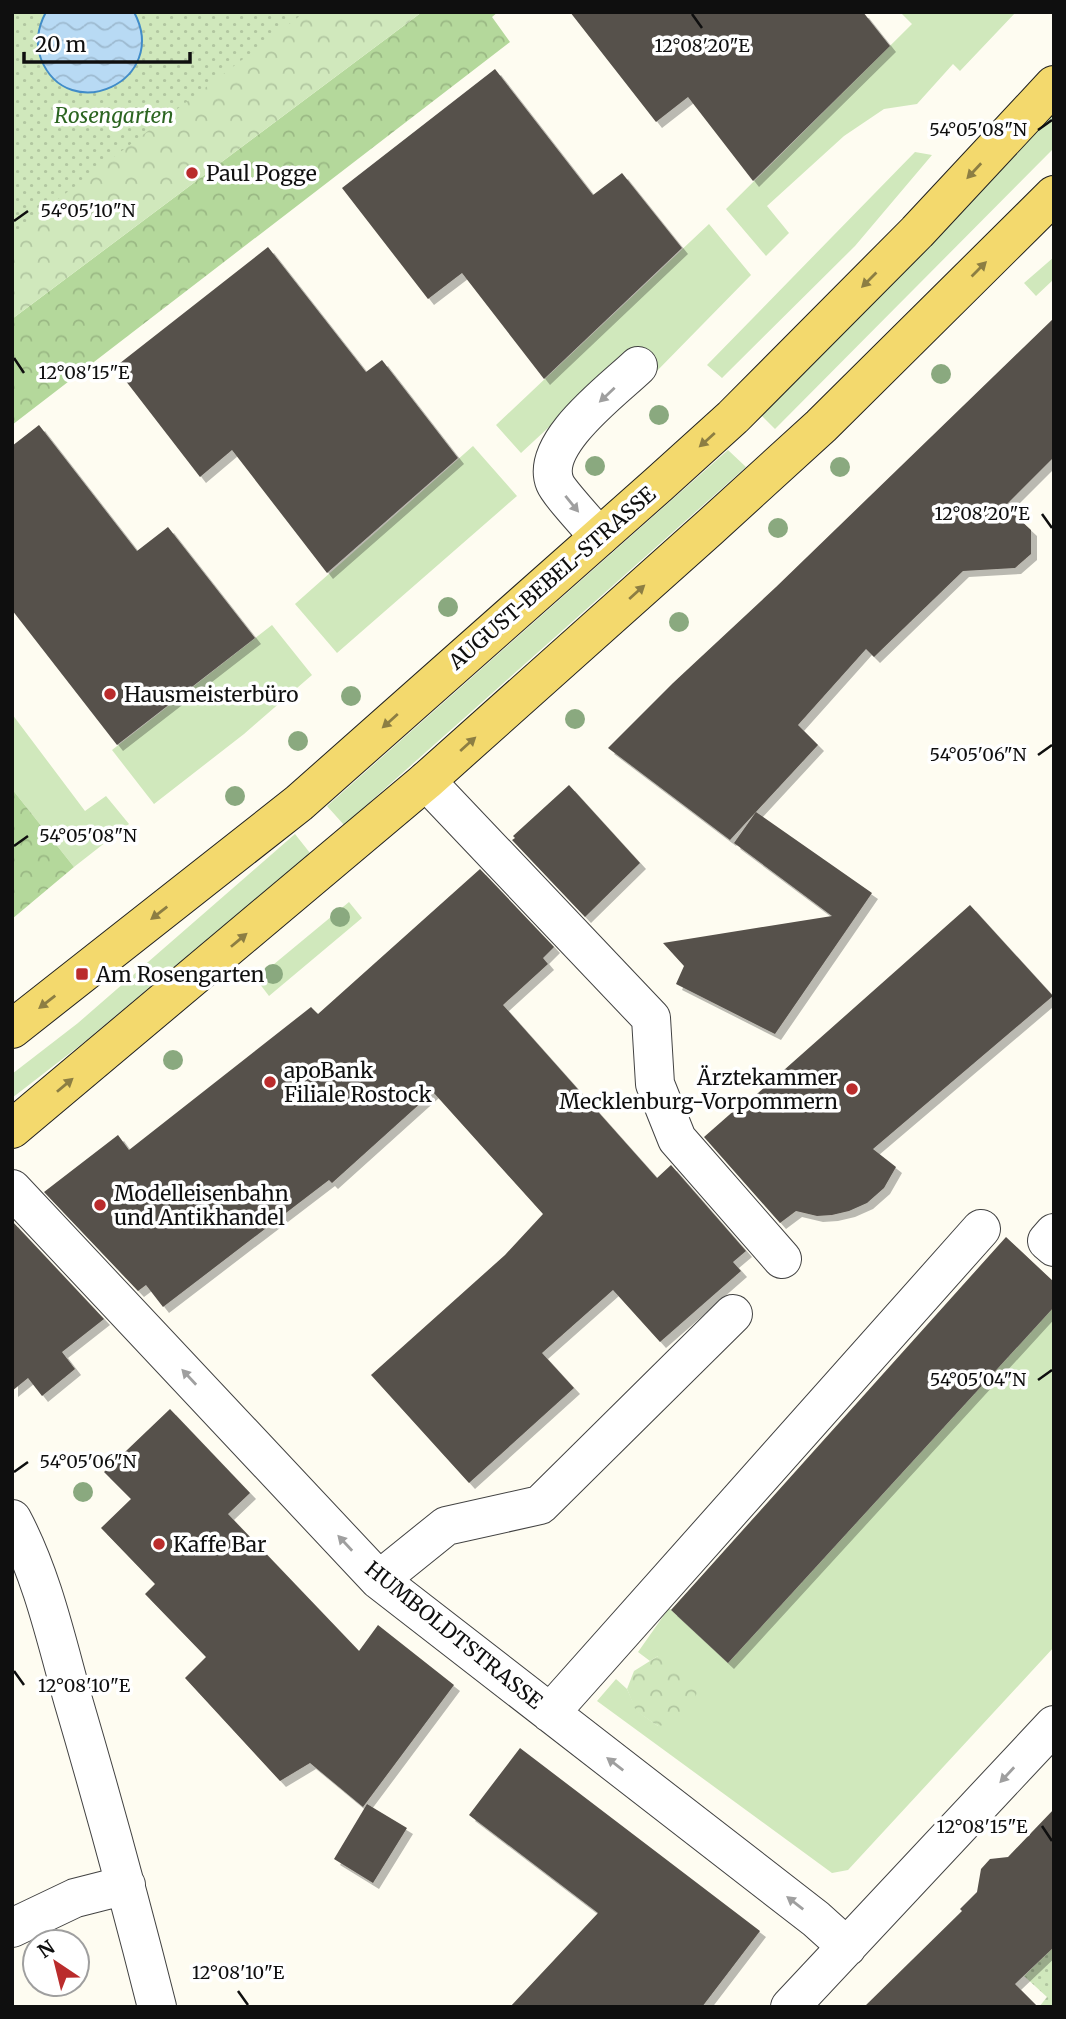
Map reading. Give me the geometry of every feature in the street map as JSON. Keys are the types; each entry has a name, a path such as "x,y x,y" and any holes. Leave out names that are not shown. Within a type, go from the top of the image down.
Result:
{"main road":[{"name":"AUGUST-BEBEL-STRASSE","path":"12,1029 299,803 743,407 917,232 1054,85"},
{"path":"12,1129 426,781 821,426 1054,195"}],"street":[{"path":"599,537 555,483 554,459 562,442 575,425 638,366"},
{"path":"426,781 651,1018 655,1084 677,1139 782,1259"},
{"name":"HUMBOLDTSTRASSE","path":"12,1189 379,1580 816,1919 847,1947"},
{"path":"550,1713 981,1229"},
{"path":"1054,1233 1047,1241 1054,1247"},
{"path":"379,1580 446,1526 540,1505 733,1314"},
{"path":"12,1519 42,1590 126,1885 157,2007"},
{"path":"790,2007 1054,1725"},
{"path":"12,1928 75,1898 126,1885"}],"green space":[{"name":"Rosengarten","path":"12,12 422,12 12,319"},
{"path":"12,12 305,12 12,234"},
{"path":"422,12 498,12 492,17 510,42 12,425 12,319"},
{"path":"900,12 1016,12 960,71 953,64 917,104 884,109 844,136 767,206 789,233 766,256 726,209 912,24"},
{"path":"1054,106 1054,148 775,429 755,409"},
{"path":"915,152 932,155 855,246 722,378 707,365"},
{"path":"709,224 751,275 652,376 630,352 521,453 496,425"},
{"path":"1054,257 1054,279 1036,296 1024,283"},
{"path":"473,446 517,496 337,653 295,604"},
{"path":"728,450 746,467 344,825 327,806"},
{"path":"272,625 312,675 244,734 154,804 112,750"},
{"path":"12,714 85,811 106,796 129,824 74,867 12,789"},
{"path":"12,789 74,867 12,919"},
{"path":"295,834 310,853 83,1043 12,1098 12,1074 78,1023"},
{"path":"349,902 362,918 269,996 256,979"},
{"path":"1054,1307 1054,1647 848,1870 832,1873 597,1701 616,1679 627,1689 637,1711 658,1726 658,1656 650,1661 638,1652 669,1608 728,1663"},
{"path":"658,1656 678,1664 697,1691 685,1716 658,1726 636,1711 627,1689 634,1671"},
{"path":"1054,1947 1054,2007 1039,2007 1047,1997 1024,1976"}],"water":[{"path":"46,12 134,12 142,37 139,58 128,75 111,87 92,92 72,90 54,79 41,59 38,35"}],"building":[{"path":"570,12 863,12 890,46 753,181 688,97 656,122"},
{"path":"495,69 593,195 622,173 682,248 544,379 462,273 428,299 342,188"},
{"path":"268,247 366,372 382,360 458,458 327,573 232,450 200,477 115,367"},
{"path":"1054,318 1054,457 1005,506 1031,530 1031,554 1015,568 963,571 874,657 866,649 798,725 818,745 730,840 608,748 673,683"},
{"path":"39,425 137,551 168,527 255,638 117,745 12,610 12,446"},
{"path":"569,785 640,863 585,917 512,840 515,838 513,836"},
{"path":"756,812 872,893 775,1034 676,984 684,966 663,943 832,916 734,843"},
{"path":"480,869 554,947 543,958 548,964 503,1005 657,1178 671,1165 746,1251 733,1262 741,1271 660,1342 613,1290 542,1353 574,1388 469,1483 371,1375 505,1255 543,1214 433,1092 332,1183 329,1180 163,1307 146,1285 138,1291 44,1192 118,1135 129,1150 311,1007 318,1014"},
{"name":"Ärztekammer Mecklenburg-Vorpommern","path":"970,905 1053,996 873,1149 896,1167 884,1188 867,1203 832,1215 817,1216 796,1211 780,1223 704,1137 737,1108 739,1110"},
{"path":"12,1221 104,1319 62,1352 75,1369 42,1396 28,1378 12,1391"},
{"path":"1006,1237 1054,1282 1054,1307 728,1663 671,1610"},
{"path":"170,1409 250,1493 228,1514 359,1651 378,1625 454,1685 363,1807 310,1763 280,1781 185,1678 206,1657 145,1594 155,1584 101,1528 131,1499 104,1472"},
{"path":"520,1748 760,1931 702,2007 510,2007 598,1913 469,1815"},
{"path":"367,1804 407,1828 373,1883 334,1859"},
{"path":"1054,1809 1054,1947 1015,1984 1038,2007 864,2007 962,1911 960,1909 977,1892 981,1869 990,1859 1008,1857"}],"place":[{"name":"Paul Pogge","path":"192,173"},
{"name":"Hausmeisterbüro","path":"110,694"},
{"name":"Am Rosengarten","path":"82,974"},
{"name":"apoBank Filiale Rostock","path":"270,1082"},
{"name":"Ärztekammer Mecklenburg-Vorpommern","path":"852,1089"},
{"name":"Modelleisenbahn und Antikhandel","path":"100,1205"},
{"name":"Kaffe Bar","path":"159,1544"}]}
